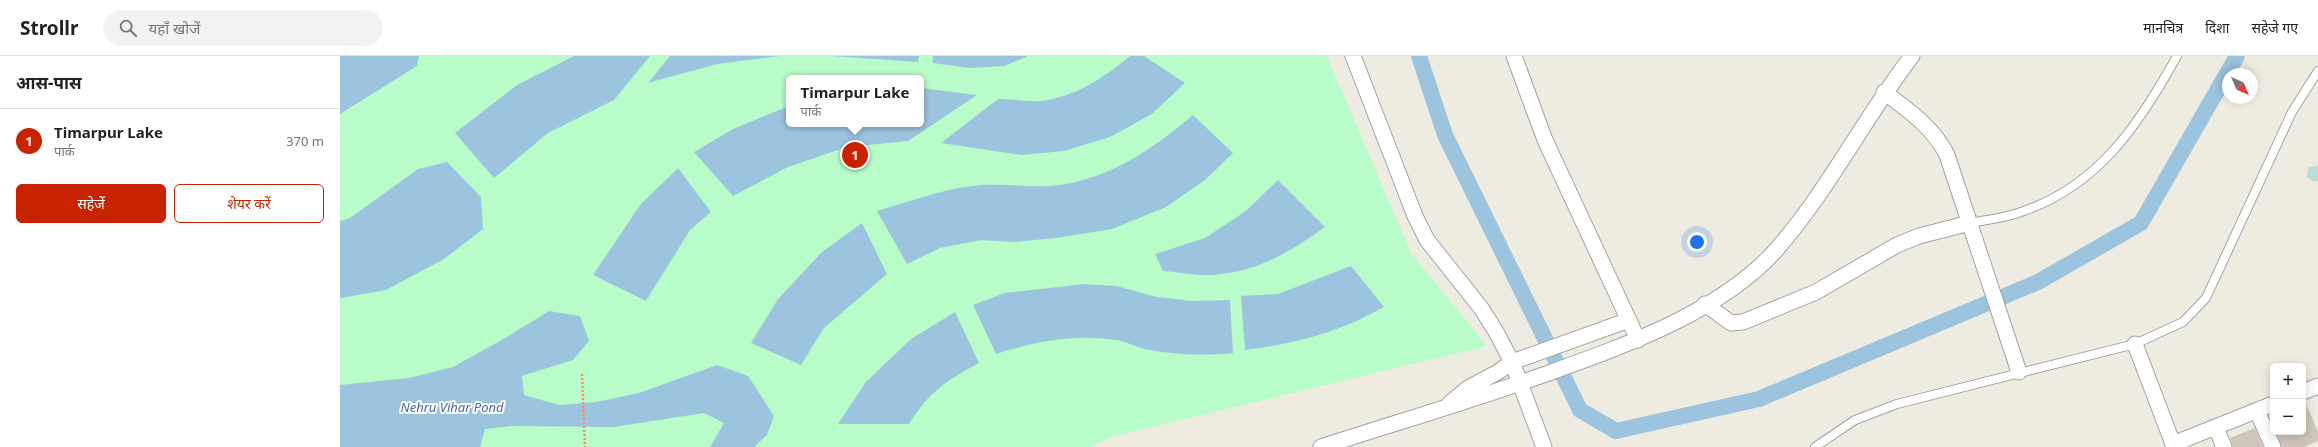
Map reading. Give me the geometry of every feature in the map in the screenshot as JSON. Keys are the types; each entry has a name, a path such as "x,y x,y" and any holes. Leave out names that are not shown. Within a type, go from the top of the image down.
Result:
{"street":[{"path":"1353,56 1415,216 1427,240 1481,308 1518,360 1520,383 1544,447"},
{"path":"1514,56 1544,140 1638,340"},
{"path":"1321,447 1520,383 1605,353 1638,340 1725,293 1754,272 1776,250 1812,205 1884,92 1912,56"},
{"path":"1884,92 1929,127 1940,141 1972,227 2019,372"},
{"path":"1705,304 1731,323 1743,322 1816,292 1897,245 1919,236 1972,227"},
{"path":"1446,407 1468,388 1518,360 1629,320"},
{"path":"2135,344 2174,445 2270,405"},
{"path":"2306,391 2318,386"},
{"path":"2257,411 2273,447"},
{"path":"2216,428 2224,447"}],"lane":[{"path":"1972,227 2018,213 2064,193 2095,171 2128,132 2164,80 2177,56"},
{"path":"1815,447 1855,420 1897,404 2019,372 2135,344 2182,322 2206,298 2292,112 2318,72"}],"path":[{"path":"582,374 585,447"}],"shaded area":[{"path":"2318,165 2318,181 2314,182 2307,177 2308,168"}],"green space":[{"path":"340,56 1327,56 1411,253 1487,346 1111,437 1091,447 340,447"}],"water":[{"path":"340,56 419,56 417,66 340,114"},
{"path":"574,56 650,56 614,100 548,133 494,178 455,133 517,85"},
{"path":"670,56 780,56 717,64 648,83"},
{"path":"832,56 919,56 918,62"},
{"path":"933,56 1028,56 1004,66 969,68 933,63"},
{"path":"1130,56 1144,56 1185,83 1152,114 1110,137 1064,151 1021,155 941,143 998,99 1041,101 1054,99 1078,91 1099,79"},
{"path":"924,88 977,95 908,141 847,147 788,167 733,196 694,152 733,129 786,107 786,127 924,127"},
{"path":"1193,115 1233,153 1205,180 1166,207 1112,229 1056,238 1013,242 981,240 940,248 907,264 877,211 936,193 972,186 1049,186 1060,185 1097,176 1131,160 1147,150"},
{"path":"447,162 481,197 483,229 444,259 386,290 340,298 340,221 350,218 418,169"},
{"path":"678,168 711,212 690,230 646,301 593,275 641,204"},
{"path":"1278,180 1325,227 1272,260 1244,270 1212,275 1163,271 1155,254 1205,238 1246,211"},
{"path":"862,223 887,274 824,328 801,365 751,343 778,299 822,252"},
{"path":"1351,266 1384,307 1351,323 1317,336 1245,350 1241,296 1278,294"},
{"path":"1084,284 1116,286 1157,297 1192,301 1230,300 1233,353 1200,355 1167,353 1141,348 1120,341 1100,338 1070,338 1026,345 996,354 973,305 1005,293"},
{"name":"Nehru Vihar Pond","path":"549,311 580,316 589,341 573,360 522,376 524,395 559,405 596,402 639,393 717,365 748,376 774,416 767,435 754,447 710,447 724,423 704,413 614,427 513,426 485,429 480,447 340,447 340,385 409,378 453,367"},
{"path":"955,312 979,363 948,381 924,403 909,424 838,424 866,382 911,339"}],"building":[{"path":"2306,403 2318,432 2318,441 2304,447 2282,447 2277,435 2306,435"},
{"path":"2255,428 2263,447 2233,447 2230,438"}],"waterway":[{"path":"1419,56 1445,135 1580,410 1616,431 1759,399 2038,282 2141,223 2237,56"}],"place":[{"name":"Timarpur Lake","path":"855,155"}]}
